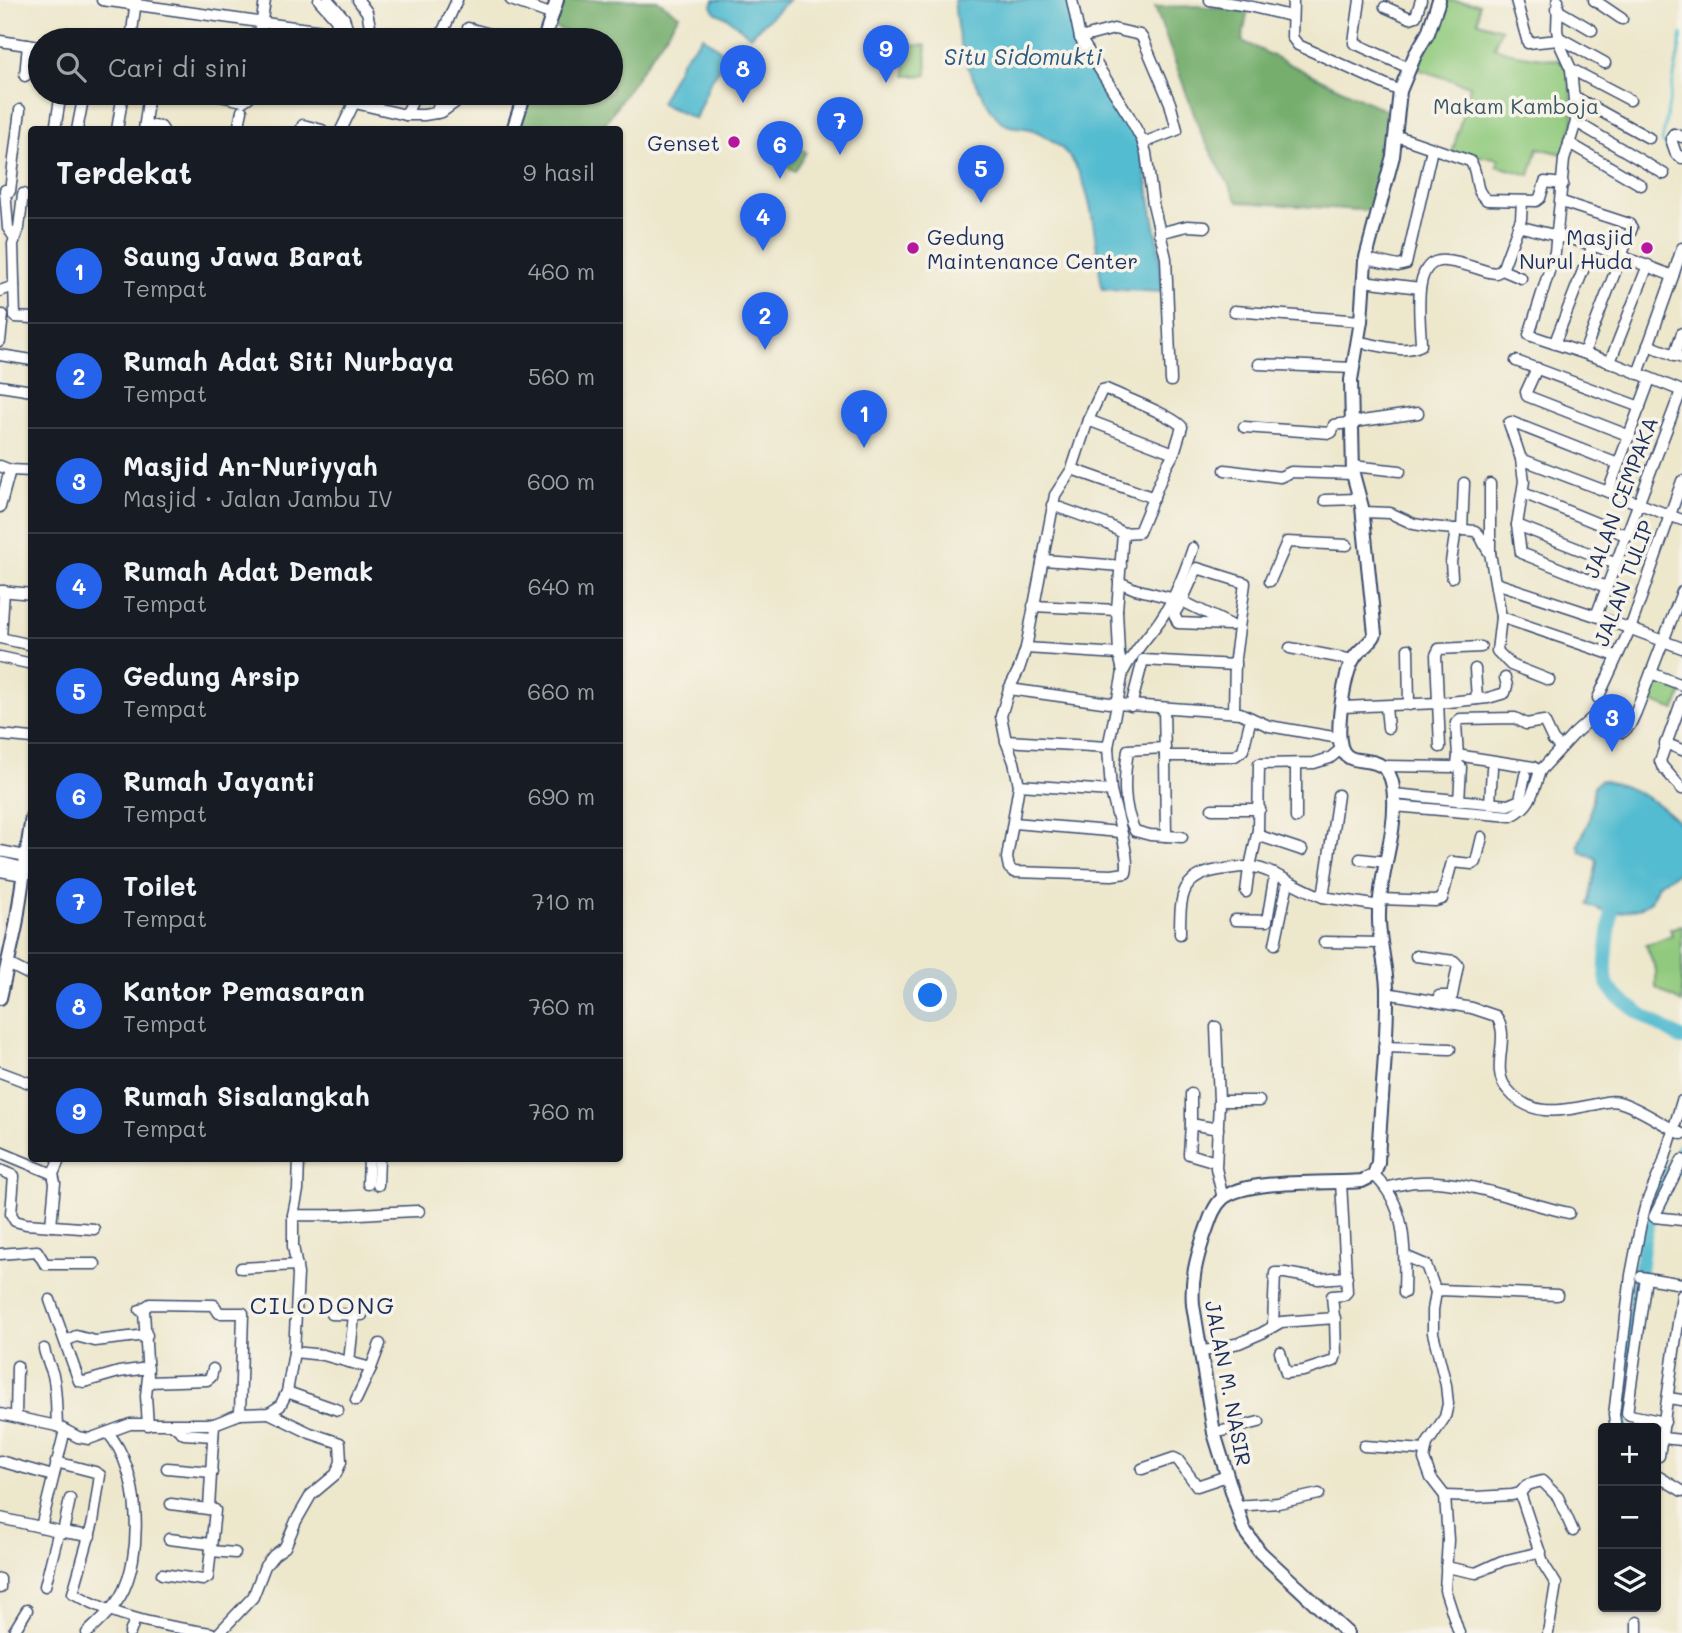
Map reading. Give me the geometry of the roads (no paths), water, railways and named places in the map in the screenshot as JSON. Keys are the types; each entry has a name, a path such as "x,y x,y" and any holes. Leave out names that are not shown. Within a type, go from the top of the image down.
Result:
{"street":[{"path":"102,0 136,2 285,28"},
{"path":"260,28 265,0"},
{"path":"319,0 341,28"},
{"path":"328,0 344,18 345,28"},
{"path":"358,0 367,12 370,28"},
{"path":"444,28 457,0"},
{"path":"511,0 553,15"},
{"path":"548,28 557,0"},
{"path":"1072,0 1080,38 1143,143 1166,258 1171,381"},
{"path":"1210,0 1240,2 1291,16"},
{"path":"1273,11 1276,0"},
{"path":"1293,0 1292,39 1298,46 1400,91"},
{"path":"1360,0 1354,43 1409,68"},
{"path":"1385,7 1410,18 1416,16 1421,0"},
{"path":"1246,892 1260,809 1258,764 1323,761 1340,744 1342,707 1353,660 1373,640 1375,634 1361,506 1353,470 1353,368 1366,259 1397,136 1400,91 1428,33 1438,0"},
{"path":"1516,0 1528,43 1559,39 1605,63"},
{"path":"1594,0 1622,19"},
{"path":"133,28 136,2"},
{"path":"1557,4 1559,39 1570,69 1576,122 1564,160 1562,202 1551,234 1555,252 1528,333 1681,391"},
{"path":"1557,4 1592,30"},
{"path":"1080,38 1114,29 1140,35 1151,53 1177,130 1143,143"},
{"path":"0,41 28,45 25,76"},
{"path":"1570,69 1630,100"},
{"path":"1575,97 1649,138"},
{"path":"56,124 59,105"},
{"path":"78,126 81,105"},
{"path":"118,126 121,105"},
{"path":"145,126 148,105"},
{"path":"343,126 354,105"},
{"path":"377,105 406,115 442,112 451,105"},
{"path":"406,115 410,105"},
{"path":"437,113 441,105"},
{"path":"514,126 522,105"},
{"path":"14,241 8,228 5,190 20,110"},
{"path":"239,126 242,111"},
{"path":"1576,122 1664,174"},
{"path":"1682,137 1674,134 1671,139 1676,155 1682,158"},
{"path":"1397,136 1470,161 1474,166 1478,191 1487,200 1538,201 1545,182 1563,184"},
{"path":"1569,143 1641,184"},
{"path":"1366,259 1398,266 1406,264 1432,149"},
{"path":"5,190 27,195 14,241 15,317"},
{"path":"1358,342 1413,349 1421,345 1422,272 1429,265 1444,260 1489,272 1502,270 1518,226 1522,201"},
{"path":"1562,202 1631,225 1622,256 1584,353"},
{"path":"1159,233 1187,226 1205,227"},
{"path":"1518,226 1593,245 1673,276"},
{"path":"0,247 14,241"},
{"path":"1555,342 1593,245"},
{"path":"1638,374 1682,248"},
{"path":"1610,362 1648,265"},
{"path":"1502,270 1521,278"},
{"path":"1363,281 1420,288"},
{"path":"0,291 14,286"},
{"path":"1234,312 1360,321"},
{"path":"0,341 1,315 28,318"},
{"path":"1648,345 1678,357 1682,333"},
{"path":"0,355 28,359"},
{"path":"1516,361 1640,407"},
{"path":"1259,364 1353,368"},
{"path":"1537,368 1525,392 1527,396 1630,436"},
{"path":"1608,492 1650,379"},
{"path":"0,386 28,390"},
{"path":"1052,505 1123,533 1139,532 1165,468 1174,453 1182,430 1181,424 1169,416 1108,390 1102,390 1072,469 1055,495 1052,505 1044,560 1026,648 1001,716 1019,785 1007,858 1009,868 1014,872 1122,874 1128,869 1111,791 1108,747 1123,672 1130,657 1156,626 1187,568 1193,548"},
{"name":"JALAN CEMPAKA","path":"1596,616 1681,391"},
{"path":"1244,427 1329,433 1334,425 1418,412"},
{"path":"1088,421 1174,453"},
{"path":"1606,587 1522,554 1517,525 1523,493 1521,459 1508,424 1511,422 1618,464"},
{"path":"1521,459 1682,520"},
{"path":"0,507 5,468 28,471"},
{"path":"1072,469 1154,498"},
{"path":"1225,470 1280,477 1291,472 1400,471"},
{"name":"JALAN TULIP","path":"1598,698 1630,629 1682,481"},
{"path":"1452,577 1451,562 1459,529 1464,483"},
{"path":"1488,551 1490,484"},
{"path":"1523,493 1628,536"},
{"path":"1325,500 1390,513 1414,524 1480,533 1488,551 1496,583 1500,617 1497,651 1511,665 1549,680"},
{"path":"1517,525 1614,563"},
{"path":"1123,533 1117,610 1119,654 1123,672"},
{"path":"1270,581 1287,542 1347,545"},
{"path":"1044,560 1121,566"},
{"path":"1234,711 1235,625 1245,583 1197,568 1174,614 1175,620 1178,623 1235,625"},
{"path":"1119,582 1171,598"},
{"path":"1496,583 1682,648"},
{"path":"28,594 2,591 1,638 28,644"},
{"path":"1394,800 1511,816 1523,810 1530,800 1540,771 1594,716 1611,730 1618,732 1627,729 1682,592"},
{"path":"1182,601 1235,625"},
{"path":"1033,606 1117,610"},
{"path":"1500,617 1616,656"},
{"path":"1440,747 1436,655 1439,649 1481,647"},
{"path":"1026,648 1119,654"},
{"path":"1290,648 1353,660"},
{"path":"1408,649 1409,705"},
{"path":"0,657 28,663"},
{"path":"1131,706 1143,660 1235,665"},
{"path":"1475,669 1477,699"},
{"path":"1651,673 1682,685"},
{"path":"1342,707 1386,707 1477,699 1505,693 1505,678"},
{"path":"1009,689 1131,706 1234,711 1269,726 1340,744 1352,758 1384,766 1453,767 1460,762 1533,767 1540,771"},
{"path":"1680,785 1662,766 1662,752 1679,716 1682,700"},
{"path":"1386,707 1388,728"},
{"path":"1164,708 1166,836"},
{"path":"1459,800 1460,762 1456,723 1460,719 1515,718 1526,724 1541,721 1560,749"},
{"path":"1182,837 1135,831 1127,810 1124,774 1128,750 1235,756 1243,750 1251,719"},
{"path":"0,735 28,738"},
{"path":"1006,741 1108,747"},
{"path":"1665,743 1682,750"},
{"path":"1296,764 1296,818"},
{"path":"1216,1027 1219,1101 1216,1162 1223,1199 1234,1192 1264,1186 1365,1180 1374,1175 1378,1163 1386,989 1380,902 1394,800 1392,780 1384,766"},
{"path":"1490,804 1492,768"},
{"path":"1394,800 1459,800 1508,805 1520,800 1525,775"},
{"path":"1019,785 1111,791"},
{"path":"1323,897 1338,794"},
{"path":"1212,809 1260,809"},
{"path":"1014,823 1120,832"},
{"path":"1257,835 1302,850"},
{"path":"1180,934 1180,907 1189,882 1194,877 1251,866 1275,874 1301,889 1323,897 1380,902 1435,901 1442,900 1452,862 1475,862 1482,837"},
{"path":"0,851 26,860"},
{"path":"1360,859 1387,862"},
{"path":"0,862 26,860"},
{"path":"0,870 26,860"},
{"path":"0,998 26,860"},
{"path":"1235,920 1267,921 1275,874"},
{"path":"1275,944 1288,882"},
{"path":"1324,942 1381,943"},
{"path":"1386,989 1451,997 1459,967 1457,964 1416,956"},
{"path":"8,964 28,974"},
{"path":"1386,989 1496,1016 1502,1030 1499,1068 1502,1082 1518,1101 1530,1108 1551,1111 1618,1101 1677,1132"},
{"path":"1384,1047 1450,1049"},
{"path":"0,1073 28,1083"},
{"path":"1191,1094 1189,1154 1216,1162"},
{"path":"1219,1101 1259,1101"},
{"path":"1665,1422 1627,1413 1644,1211 1677,1132 1682,1101"},
{"path":"1191,1124 1218,1129"},
{"path":"0,1152 53,1174"},
{"path":"1682,1160 1679,1176 1654,1217 1682,1220"},
{"path":"51,1226 55,1183 53,1174 58,1162"},
{"path":"269,1413 280,1406 287,1391 294,1352 297,1265 293,1246 293,1215 298,1190 299,1162"},
{"path":"370,1162 373,1184 378,1162"},
{"path":"0,1170 15,1178 12,1217 26,1224 94,1229"},
{"path":"1374,1175 1386,1188 1403,1226 1404,1293"},
{"path":"1386,1188 1421,1181 1443,1184 1493,1193 1569,1213"},
{"path":"1280,1352 1286,1373 1303,1371 1334,1361 1336,1355 1332,1296 1344,1295 1347,1292 1342,1182"},
{"name":"JALAN M. NASIR","path":"1223,1199 1213,1210 1194,1268 1192,1294 1214,1433 1244,1530 1254,1545 1347,1633"},
{"path":"293,1215 340,1217 372,1212 419,1211"},
{"path":"0,1254 38,1251 45,1264 95,1264"},
{"path":"1405,1256 1426,1265 1436,1292 1433,1333 1446,1385 1448,1405 1445,1417 1424,1450 1427,1472 1436,1488 1445,1496 1493,1497 1520,1493 1527,1485 1545,1482 1558,1497 1573,1531"},
{"path":"241,1268 297,1265"},
{"path":"1273,1326 1275,1273 1319,1279 1347,1277"},
{"path":"1638,1277 1682,1284"},
{"path":"1615,1423 1614,1415 1638,1277"},
{"path":"1436,1292 1450,1290 1557,1295"},
{"path":"1661,1444 1668,1398 1678,1362 1682,1295"},
{"path":"50,1300 81,1382 148,1368"},
{"path":"148,1424 147,1335 141,1310 150,1304 214,1305 218,1312 243,1314 240,1414"},
{"path":"331,1314 358,1315 349,1362"},
{"path":"1200,1352 1239,1343 1281,1322 1334,1317"},
{"path":"66,1341 76,1336 94,1341 147,1335"},
{"path":"356,1400 380,1344"},
{"path":"41,1527 61,1428 52,1372 44,1349"},
{"path":"294,1352 323,1355 371,1368"},
{"path":"16,1417 17,1366"},
{"path":"148,1382 206,1380 211,1377 213,1369"},
{"path":"287,1391 338,1410"},
{"path":"1668,1398 1682,1400"},
{"path":"0,1414 61,1428 78,1437 89,1439 125,1425 214,1424 240,1414 269,1413 310,1433 340,1443 341,1462 336,1474 311,1495 285,1547 265,1566 253,1597 219,1633"},
{"path":"1214,1433 1259,1422"},
{"path":"209,1508 214,1424"},
{"path":"173,1425 184,1434 214,1436"},
{"path":"87,1633 110,1612 120,1597 129,1574 134,1539 134,1499 127,1466 108,1433"},
{"path":"1662,1438 1682,1440"},
{"path":"1364,1446 1424,1450"},
{"path":"1142,1469 1174,1458 1197,1486 1227,1476"},
{"path":"0,1461 52,1476"},
{"path":"56,1462 99,1474 90,1536 73,1593 110,1612 211,1633"},
{"path":"167,1468 212,1472"},
{"path":"1661,1478 1682,1491"},
{"path":"1520,1493 1544,1566 1556,1584 1548,1633"},
{"path":"1236,1506 1278,1503 1319,1494"},
{"path":"1445,1496 1448,1529 1446,1594 1459,1633"},
{"path":"63,1532 70,1499"},
{"path":"162,1573 205,1580 208,1577 215,1512 209,1508 171,1504"},
{"path":"0,1518 90,1536"},
{"path":"45,1587 58,1534 63,1532"},
{"path":"169,1539 234,1553"},
{"path":"1446,1567 1476,1573 1502,1561 1541,1552"},
{"path":"0,1579 0,1588"},
{"path":"13,1633 27,1610"},
{"path":"130,1633 135,1619"}],"water":[{"path":"714,0 789,0 750,36 728,18 715,12 712,6"},
{"name":"Situ Sidomukti","path":"954,0 1068,0 1079,47 1141,148 1158,242 1163,292 1102,289 1089,200 1077,168 1065,152 1047,137 1033,130 1007,125 995,114 966,64 957,29"},
{"path":"703,36 729,57 710,82 695,119 660,103 682,60"},
{"path":"1600,780 1645,796 1682,826 1682,870 1658,884 1651,901 1638,909 1610,914 1588,905 1597,862 1595,858 1581,852 1578,845 1589,821 1594,786"}],"waterway":[{"path":"1671,154 1662,141 1682,34"},
{"path":"1611,914 1606,960 1608,985 1630,1006 1682,1039"},
{"path":"1622,1423 1644,1239 1651,1214 1682,1149"}],"place":[{"name":"Rumah Sisalangkah","path":"886,83"},
{"name":"Kantor Pemasaran","path":"743,103"},
{"name":"Genset","path":"734,142"},
{"name":"Toilet","path":"840,155"},
{"name":"Rumah Jayanti","path":"780,179"},
{"name":"Gedung Arsip","path":"981,203"},
{"name":"Gedung Maintenance Center","path":"913,248"},
{"name":"Masjid Nurul Huda","path":"1647,248"},
{"name":"Rumah Adat Demak","path":"763,251"},
{"name":"Rumah Adat Siti Nurbaya","path":"765,350"},
{"name":"Saung Jawa Barat","path":"864,448"},
{"name":"Masjid An-Nuriyyah","path":"1612,752"}],"district":[{"name":"CILODONG","path":"323,1304"}],"park label":[{"name":"Makam Kamboja","path":"1516,105"}]}
